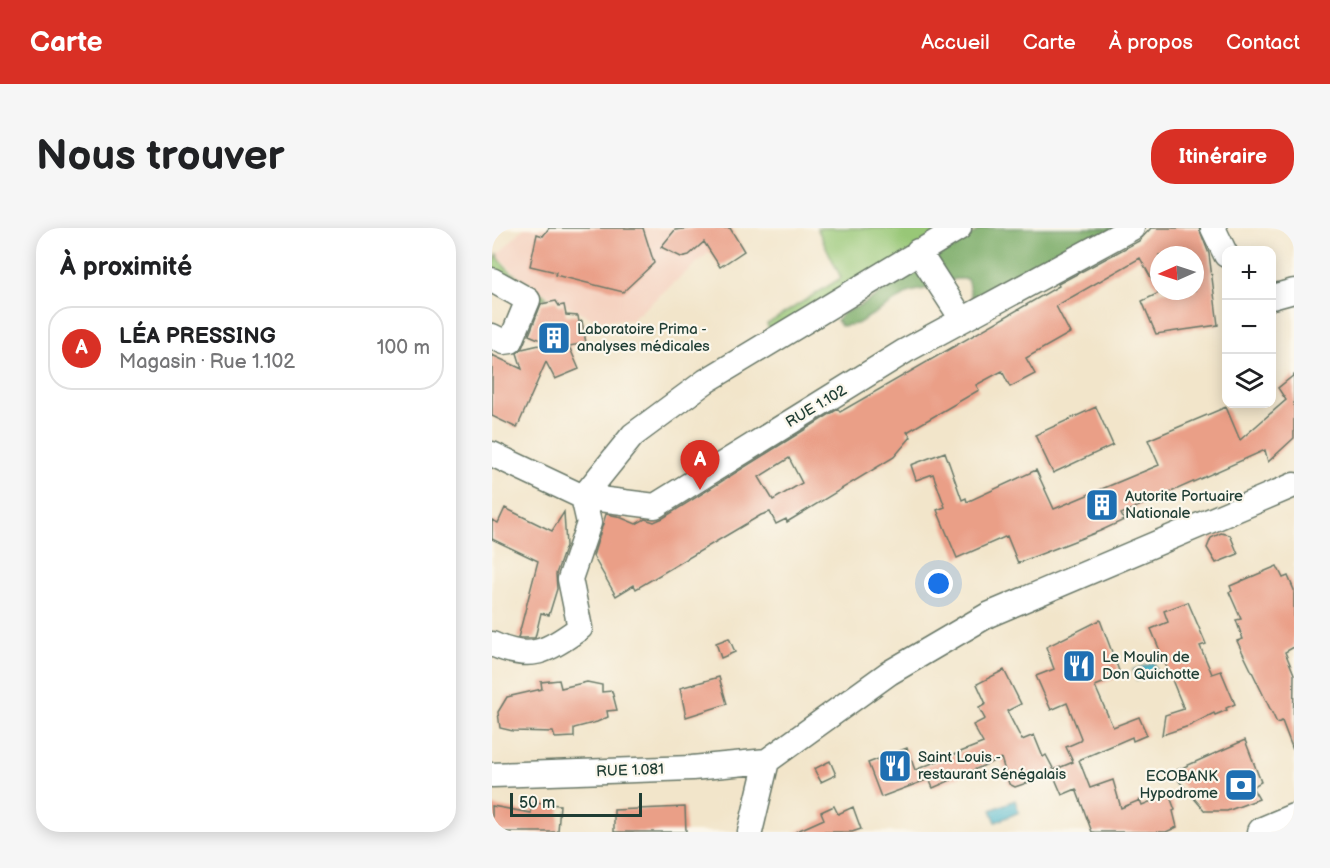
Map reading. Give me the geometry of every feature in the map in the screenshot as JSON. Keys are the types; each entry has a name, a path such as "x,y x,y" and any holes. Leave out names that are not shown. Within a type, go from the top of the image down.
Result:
{"main road":[{"path":"1263,832 1294,819"}],"street":[{"path":"492,644 504,650 530,655 545,651 580,628 570,579 589,524 583,498 633,435 706,381 959,228"},
{"name":"RUE 1.102","path":"492,454 583,498 655,506 728,459 962,319 1132,228"},
{"path":"1213,228 1222,246"},
{"path":"918,251 962,319"},
{"path":"492,280 528,300 511,341 504,342 492,336"},
{"path":"1276,296 1294,291"},
{"path":"750,832 767,761 889,673 988,615 1294,485"},
{"name":"RUE 1.081","path":"492,775 692,768 767,761"}],"shaded area":[{"path":"524,228 697,228 714,248 631,320 595,320 527,284 497,255"}],"green space":[{"path":"817,228 960,228 769,330 767,324 841,278"},
{"path":"982,228 1117,228 980,303 973,301 967,279 955,279 939,286 910,292 857,324 841,326 837,320 843,313 863,304"},
{"path":"497,254 507,268 547,298 534,302 492,269"}],"water":[{"path":"1154,663 1157,673 1137,680 1133,670"},
{"path":"1015,800 1019,812 996,822 991,810"}],"building":[{"path":"549,228 643,228 654,263 623,292 555,275 556,272 530,266 537,234 543,236"},
{"path":"730,228 744,251 720,267 704,242 689,255 681,257 661,247 675,230"},
{"path":"1151,228 1199,228 1209,254 1218,325 1156,334 1142,301 1150,297 1150,300 1204,300 1204,246 1150,246 1150,276 1140,258 1056,306 1070,333 1026,358 1035,374 1010,387 1002,371 976,385 979,390 907,432 911,437 894,457 787,522 786,519 776,524 770,512 761,515 636,589 634,585 616,596 593,556 606,514 636,524 645,519 654,522 663,518 838,409 840,412 1059,286 1058,284 1139,241","holes":["789,458 802,483 773,500 759,477"]},
{"path":"556,301 559,306 564,305 566,315 578,316 579,322 582,321 586,343 569,346 579,369 555,379 546,362 517,428 492,416 492,355 522,369 517,353 522,349 548,343 529,335 541,304"},
{"path":"1294,375 1294,438 1268,462 1265,450 1121,514 1124,520 1100,531 1018,563 1007,536 957,558 937,510 945,507 933,474 916,480 911,465 945,452 962,500 966,498 967,502 1036,470 1054,509 1159,465 1148,440 1224,408 1226,408 1240,440 1286,400 1278,388"},
{"path":"1096,407 1113,445 1053,473 1035,435"},
{"path":"505,508 552,531 564,512 566,546 556,574 557,589 549,615 541,613 535,638 518,638 538,561 492,539 492,520 498,523"},
{"path":"1221,533 1230,535 1238,554 1216,563 1207,548 1211,538"},
{"path":"1277,566 1283,578 1288,576 1294,590 1294,647 1285,652 1294,674 1293,750 1282,721 1277,723 1237,641 1243,639 1236,620 1241,619 1229,592 1232,591 1230,586"},
{"path":"1188,602 1206,644 1200,646 1212,674 1221,671 1235,704 1226,708 1227,710 1215,715 1214,713 1189,726 1162,735 1165,715 1184,709 1151,629 1168,622 1164,611"},
{"path":"1100,620 1121,676 1095,686 1113,727 1139,717 1147,735 1133,741 1132,737 1079,760 1090,788 1113,780 1121,808 1140,800 1142,805 1169,794 1175,810 1173,811 1177,827 1166,832 1092,832 1076,789 1062,795 1053,774 1015,787 1009,784 1001,758 933,788 929,779 881,797 868,763 907,748 915,770 983,743 973,725 985,719 979,708 986,704 977,684 1004,670 1021,704 1007,711 1022,740 1034,735 1043,757 1046,755 1054,770 1073,762 1066,747 1080,741 1081,738 1067,703 1051,710 1036,676 1054,669 1046,647"},
{"path":"729,638 735,652 721,658 716,643"},
{"path":"719,677 727,704 686,717 680,688"},
{"path":"559,680 561,688 587,682 602,685 602,692 612,691 617,710 607,711 608,717 597,722 574,728 574,737 555,738 553,732 513,731 500,728 498,712 507,697 542,689 541,682"},
{"path":"1245,740 1261,782 1252,787 1259,799 1227,811 1205,811 1179,781 1175,771"},
{"path":"830,761 836,775 821,782 814,769"},
{"path":"532,803 560,805 558,832 492,832 492,806 531,813"},
{"path":"834,806 838,814 853,807 861,829 852,832 795,832 824,819 821,812"},
{"path":"685,807 686,832 614,832 614,810"}],"place":[{"name":"Laboratoire Prima - analyses médicales","path":"554,338"},
{"name":"LÉA PRESSING","path":"700,490"},
{"name":"Autorite Portuaire Nationale","path":"1102,505"},
{"name":"Le Moulin de Don Quichotte","path":"1079,666"},
{"name":"Saint Louis - restaurant Sénégalais","path":"895,766"},
{"name":"ECOBANK Hypodrome","path":"1241,785"}]}
